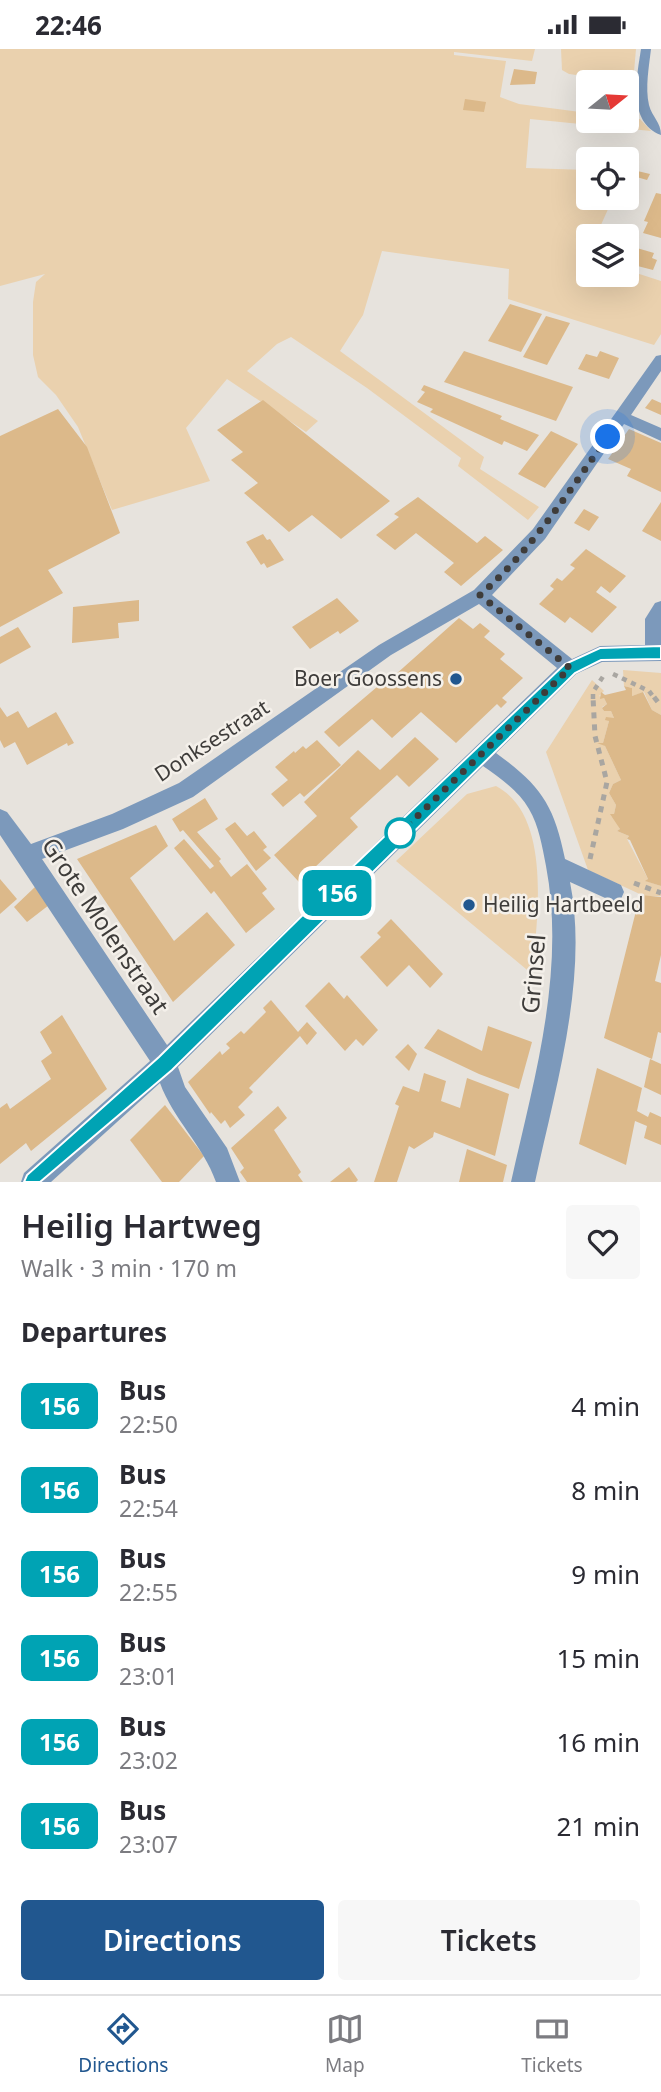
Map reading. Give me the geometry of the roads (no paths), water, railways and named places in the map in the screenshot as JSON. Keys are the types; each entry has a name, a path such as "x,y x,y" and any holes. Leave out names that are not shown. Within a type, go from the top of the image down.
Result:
{"street":[{"path":"646,49 640,100 646,115 661,131"},
{"name":"Donksestraat","path":"27,855 117,822 186,790 385,650 480,595 505,573 539,534 661,360"},
{"path":"622,417 661,435"},
{"path":"480,595 570,668"},
{"path":"33,1182 165,1063 329,900 484,754 570,668 600,654 658,652 654,619 661,608"},
{"name":"Grinsel","path":"484,754 529,792 547,824 558,866 565,931 560,1005 523,1182"},
{"name":"Grote Molenstraat","path":"0,819 27,855 165,1063 176,1094 219,1156 228,1182"},
{"path":"558,866 614,893"}],"place":[{"name":"Boer Goossens","path":"456,679"},
{"name":"Heilig Hartbeeld","path":"469,905"}]}
